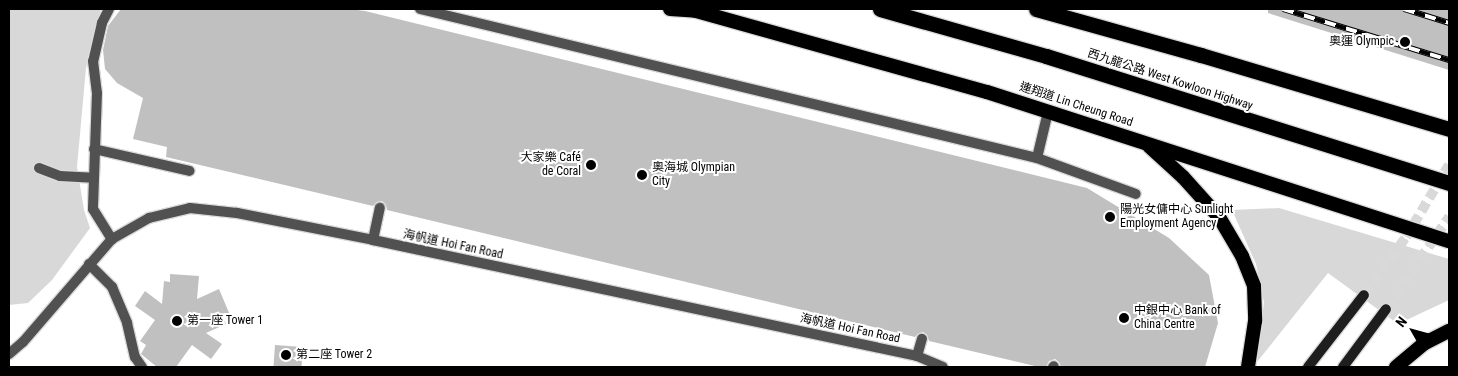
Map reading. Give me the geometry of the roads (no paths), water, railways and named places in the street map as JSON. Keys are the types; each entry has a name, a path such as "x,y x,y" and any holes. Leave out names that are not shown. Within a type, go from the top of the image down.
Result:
{"highway":[{"name":"連翔道 Lin Cheung Road","path":"670,9 693,10 987,92 1449,241"},
{"name":"西九龍公路 West Kowloon Highway","path":"880,9 1046,56 1449,183"},
{"path":"1036,9 1210,57 1449,128"},
{"path":"1147,144 1183,176 1219,216 1242,256 1254,286 1255,321 1248,367"},
{"path":"1396,367 1425,343 1449,331"}],"main road":[{"path":"1308,367 1364,295"},
{"path":"1343,367 1386,309"}],"street":[{"path":"109,9 102,23 93,61 96,93 93,209 112,239"},
{"path":"420,9 1037,158 1136,194"},
{"path":"1037,158 1048,112"},
{"path":"94,149 190,171"},
{"path":"39,168 60,176 93,178"},
{"name":"海帆道 Hoi Fan Road","path":"9,354 23,342 112,239 149,218 190,208 237,213 373,240 917,356 943,367"},
{"path":"373,240 380,208"},
{"path":"89,264 112,287 125,316 135,358 142,367"},
{"path":"917,356 922,339"}],"tunnel":[{"path":"1364,295 1406,237 1449,165"},
{"path":"1386,309 1449,217"}],"railway":[{"path":"1283,9 1449,60"},
{"path":"1404,9 1449,23"}],"place":[{"name":"奧運 Olympic","path":"1405,42"},
{"name":"大家樂 Café de Coral","path":"591,165"},
{"name":"奧海城 Olympian City","path":"642,175"},
{"name":"陽光女傭中心 Sunlight Employment Agency","path":"1110,217"},
{"name":"中銀中心 Bank of China Centre","path":"1124,318"},
{"name":"第一座 Tower 1","path":"177,321"},
{"name":"第二座 Tower 2","path":"286,355"}]}
